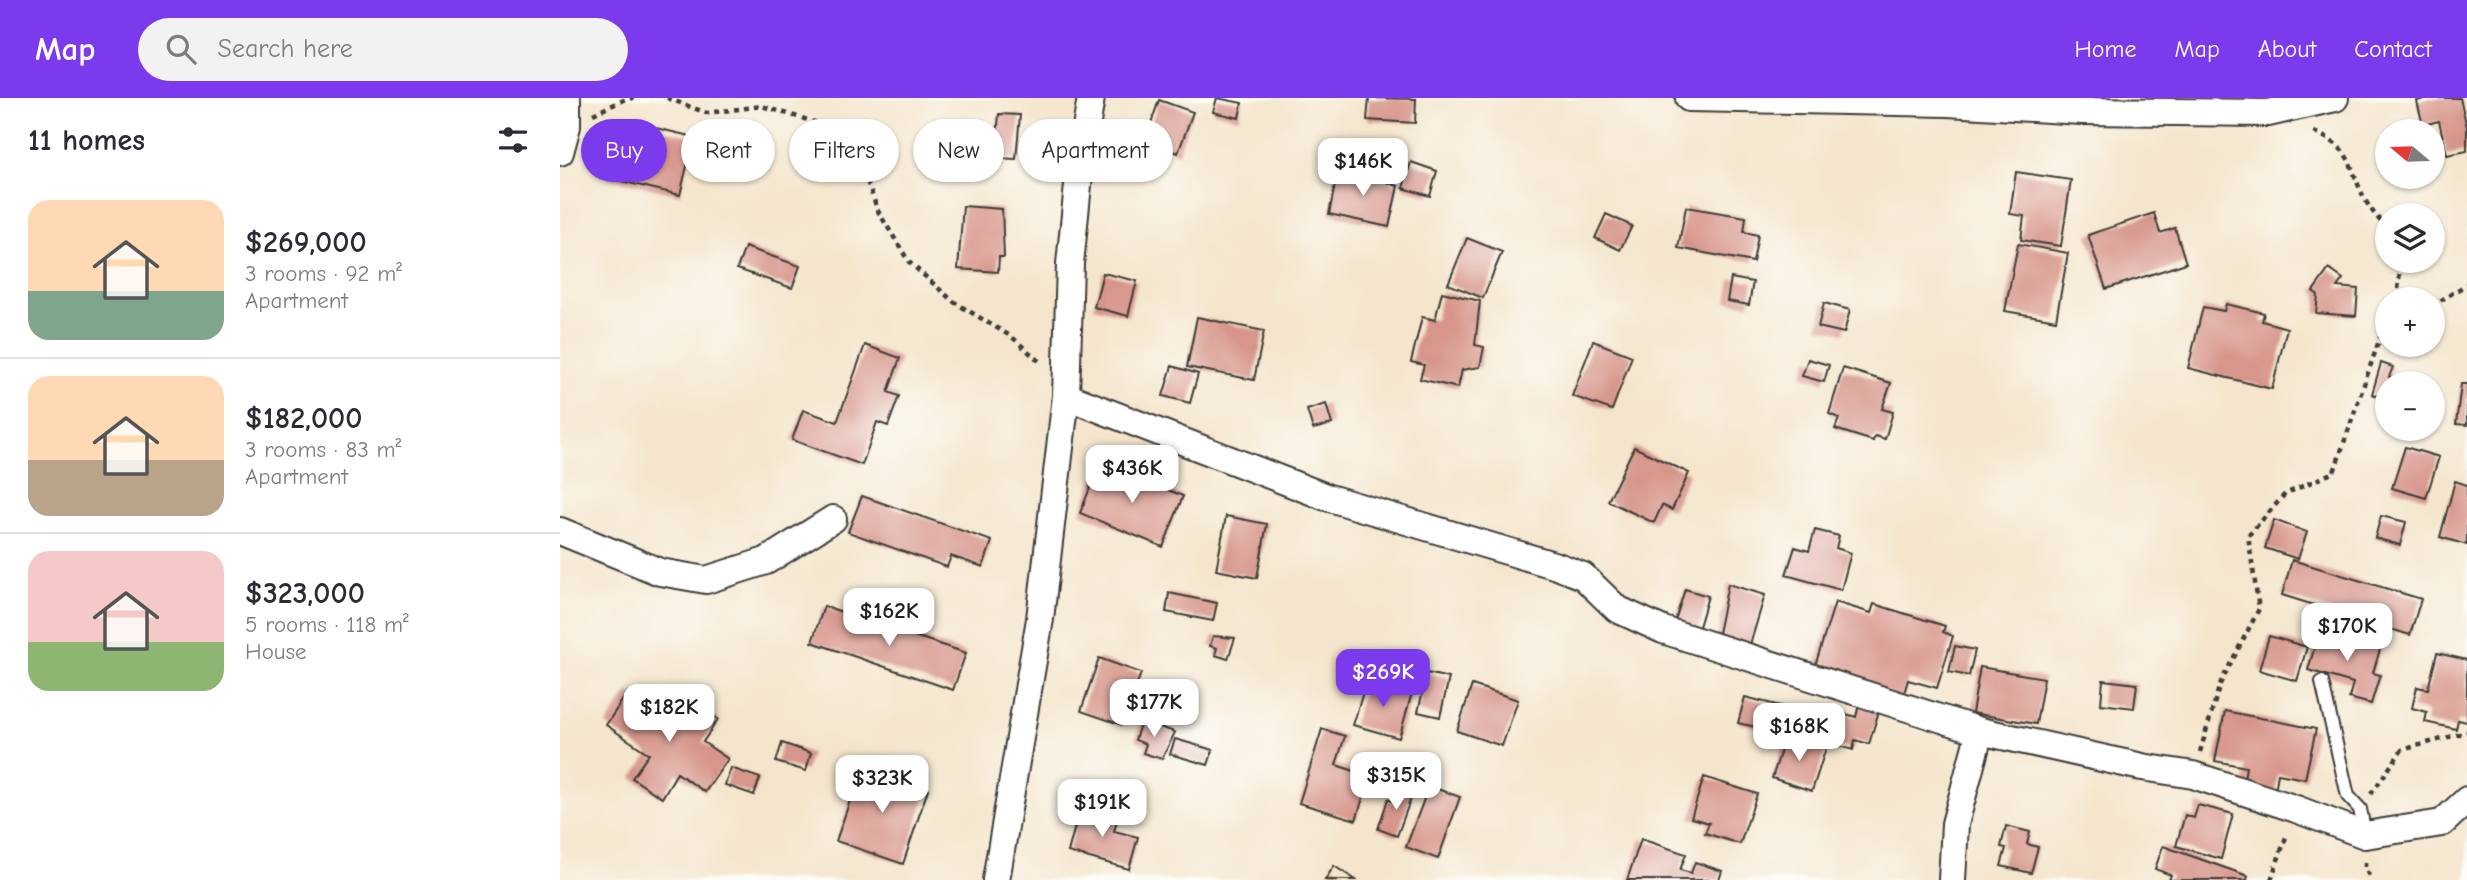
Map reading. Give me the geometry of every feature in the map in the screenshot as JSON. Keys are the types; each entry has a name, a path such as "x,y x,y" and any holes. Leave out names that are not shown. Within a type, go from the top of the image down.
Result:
{"street":[{"path":"560,152 567,126 567,98"},
{"path":"996,880 1041,619 1066,390 1070,264 1080,165 1091,98"},
{"path":"1689,98 1948,103 2082,111 2268,113 2335,98"},
{"path":"1066,390 1326,497 1583,576 1617,609 1663,630 1980,732 2142,767 2193,775 2365,835 2442,823 2467,800"},
{"path":"560,531 660,572 706,580 766,561 833,519"},
{"path":"1952,880 1955,824 1980,732"}],"lane":[{"path":"2322,682 2348,796 2360,809 2365,835"}],"path":[{"path":"567,126 626,99 634,98"},
{"path":"667,98 707,113 762,106 834,128 851,137 878,211 909,262 954,302 1012,337 1066,390"},
{"path":"2268,113 2326,137 2347,154 2367,203 2375,214"},
{"path":"2445,298 2467,284"},
{"path":"2193,775 2220,684 2259,609 2248,536 2285,494 2334,471 2375,357"},
{"path":"2360,809 2402,750 2467,732"},
{"path":"2271,880 2296,809"}],"building":[{"path":"1217,98 1242,103 1239,118 1213,112"},
{"path":"1369,98 1416,99 1415,123 1367,120"},
{"path":"2428,98 2460,98 2467,127 2467,151 2447,155 2445,119 2422,119 2417,101"},
{"path":"1159,100 1193,112 1178,153 1173,151 1173,119 1153,119"},
{"path":"999,114 1020,115 1016,159 1004,158 1004,119 999,119"},
{"path":"667,131 681,134 681,182 683,182 680,195 625,182 667,182"},
{"path":"1411,162 1437,171 1430,196 1403,188"},
{"path":"1339,166 1398,186 1389,227 1329,214"},
{"path":"2016,172 2071,180 2061,246 2021,240 2024,216 2010,214"},
{"path":"963,206 1002,209 1004,257 999,257 998,272 958,269"},
{"path":"1686,207 1746,217 1744,232 1758,235 1753,262 1678,248"},
{"path":"2154,213 2160,233 2175,228 2186,263 2106,289 2088,235"},
{"path":"1606,214 1632,226 1620,250 1595,238"},
{"path":"1467,238 1502,252 1483,298 1448,284"},
{"path":"2018,244 2068,253 2056,320 2005,311"},
{"path":"745,247 800,266 792,288 737,269"},
{"path":"2329,269 2343,279 2337,287 2358,289 2356,316 2316,313 2318,295 2313,291"},
{"path":"1103,273 1137,281 1128,316 1094,307"},
{"path":"1731,278 1753,282 1749,305 1727,301"},
{"path":"1442,292 1480,301 1475,345 1484,347 1480,367 1462,370 1458,388 1420,379 1424,365 1411,362 1422,317 1435,320"},
{"path":"1824,303 1850,310 1844,333 1818,327"},
{"path":"2226,304 2264,313 2262,321 2287,328 2272,389 2188,368 2203,307 2224,311"},
{"path":"1197,317 1264,331 1254,380 1187,367"},
{"path":"1593,341 1632,356 1612,410 1572,396"},
{"path":"865,345 900,358 888,392 899,396 888,426 877,422 862,465 792,440 803,410 837,422"},
{"path":"1808,359 1829,365 1824,382 1802,376"},
{"path":"2381,363 2393,367 2391,371 2379,371"},
{"path":"1172,366 1198,374 1190,403 1163,396"},
{"path":"1843,368 1891,383 1882,409 1893,412 1885,439 1875,436 1873,441 1835,429 1839,418 1829,414"},
{"path":"2461,384 2467,384 2467,425 2456,424"},
{"path":"1326,404 1332,424 1313,429 1307,410"},
{"path":"1634,447 1689,473 1672,510 1662,505 1654,523 1608,501"},
{"path":"2405,447 2439,457 2426,498 2392,488"},
{"path":"1100,463 1183,496 1163,547 1080,513"},
{"path":"2455,481 2467,485 2467,545 2440,537"},
{"path":"862,496 992,541 983,567 951,556 947,567 848,532"},
{"path":"1226,516 1267,524 1257,578 1216,570"},
{"path":"2381,516 2406,522 2400,545 2375,538"},
{"path":"2274,520 2307,532 2298,559 2265,548"},
{"path":"1815,530 1839,536 1836,548 1851,553 1841,590 1786,575 1795,547 1809,551"},
{"path":"2292,560 2421,599 2410,635 2282,595"},
{"path":"1728,584 1765,595 1749,648 1717,638"},
{"path":"1685,589 1708,596 1696,637 1672,630"},
{"path":"1169,593 1217,603 1213,621 1166,612"},
{"path":"1835,602 1871,613 1874,604 1945,626 1943,632 1953,636 1937,688 1908,680 1903,697 1814,669"},
{"path":"824,606 966,653 953,690 812,642"},
{"path":"2320,628 2381,646 2373,673 2380,675 2371,704 2349,698 2353,683 2308,670"},
{"path":"1213,636 1235,638 1228,659 1215,655 1217,648 1210,646"},
{"path":"2269,636 2307,647 2297,681 2259,670"},
{"path":"1955,646 1975,650 1969,676 1949,672"},
{"path":"2437,653 2467,660 2467,722 2458,720 2456,729 2425,722 2427,712 2412,708 2417,687 2428,689"},
{"path":"1099,658 1141,673 1122,725 1081,711"},
{"path":"1980,667 2044,678 2036,724 1972,713"},
{"path":"1427,673 1449,678 1440,717 1418,712"},
{"path":"1367,679 1412,693 1399,738 1353,725"},
{"path":"2103,680 2137,684 2134,708 2101,704"},
{"path":"1472,685 1518,700 1502,746 1457,731"},
{"path":"628,692 673,722 687,699 718,719 703,742 728,759 705,792 677,773 662,798 632,778 649,754 606,725"},
{"path":"1745,697 1788,708 1782,733 1738,723"},
{"path":"1859,705 1879,711 1869,744 1855,740 1853,750 1823,741 1833,710 1856,717"},
{"path":"2225,711 2316,729 2305,779 2278,774 2275,791 2243,785 2246,767 2215,761"},
{"path":"1141,721 1175,732 1162,759 1143,753 1146,744 1135,740"},
{"path":"1322,729 1345,736 1336,765 1370,776 1356,820 1299,803"},
{"path":"1786,735 1826,748 1812,791 1772,778"},
{"path":"1175,739 1213,750 1208,765 1170,754"},
{"path":"782,743 811,753 806,771 776,762"},
{"path":"862,766 928,789 903,864 836,841"},
{"path":"731,768 760,778 754,795 725,785"},
{"path":"1704,777 1757,794 1740,844 1705,833 1709,823 1691,818"},
{"path":"1401,786 1414,790 1397,836 1378,829 1388,799 1395,802"},
{"path":"1429,786 1460,797 1438,859 1406,847"},
{"path":"2198,805 2233,814 2221,859 2176,846 2185,815 2194,818"},
{"path":"1092,806 1119,814 1114,831 1138,837 1129,869 1068,852 1078,815 1089,818"},
{"path":"2006,826 2030,832 2027,844 2038,847 2031,873 2001,866 2006,848 2001,847"},
{"path":"1641,839 1686,854 1680,870 1691,873 1695,862 1722,871 1719,880 1627,880"},
{"path":"2163,846 2248,876 2247,880 2169,880 2171,875 2155,869"},
{"path":"1334,866 1356,880 1325,880"}]}
